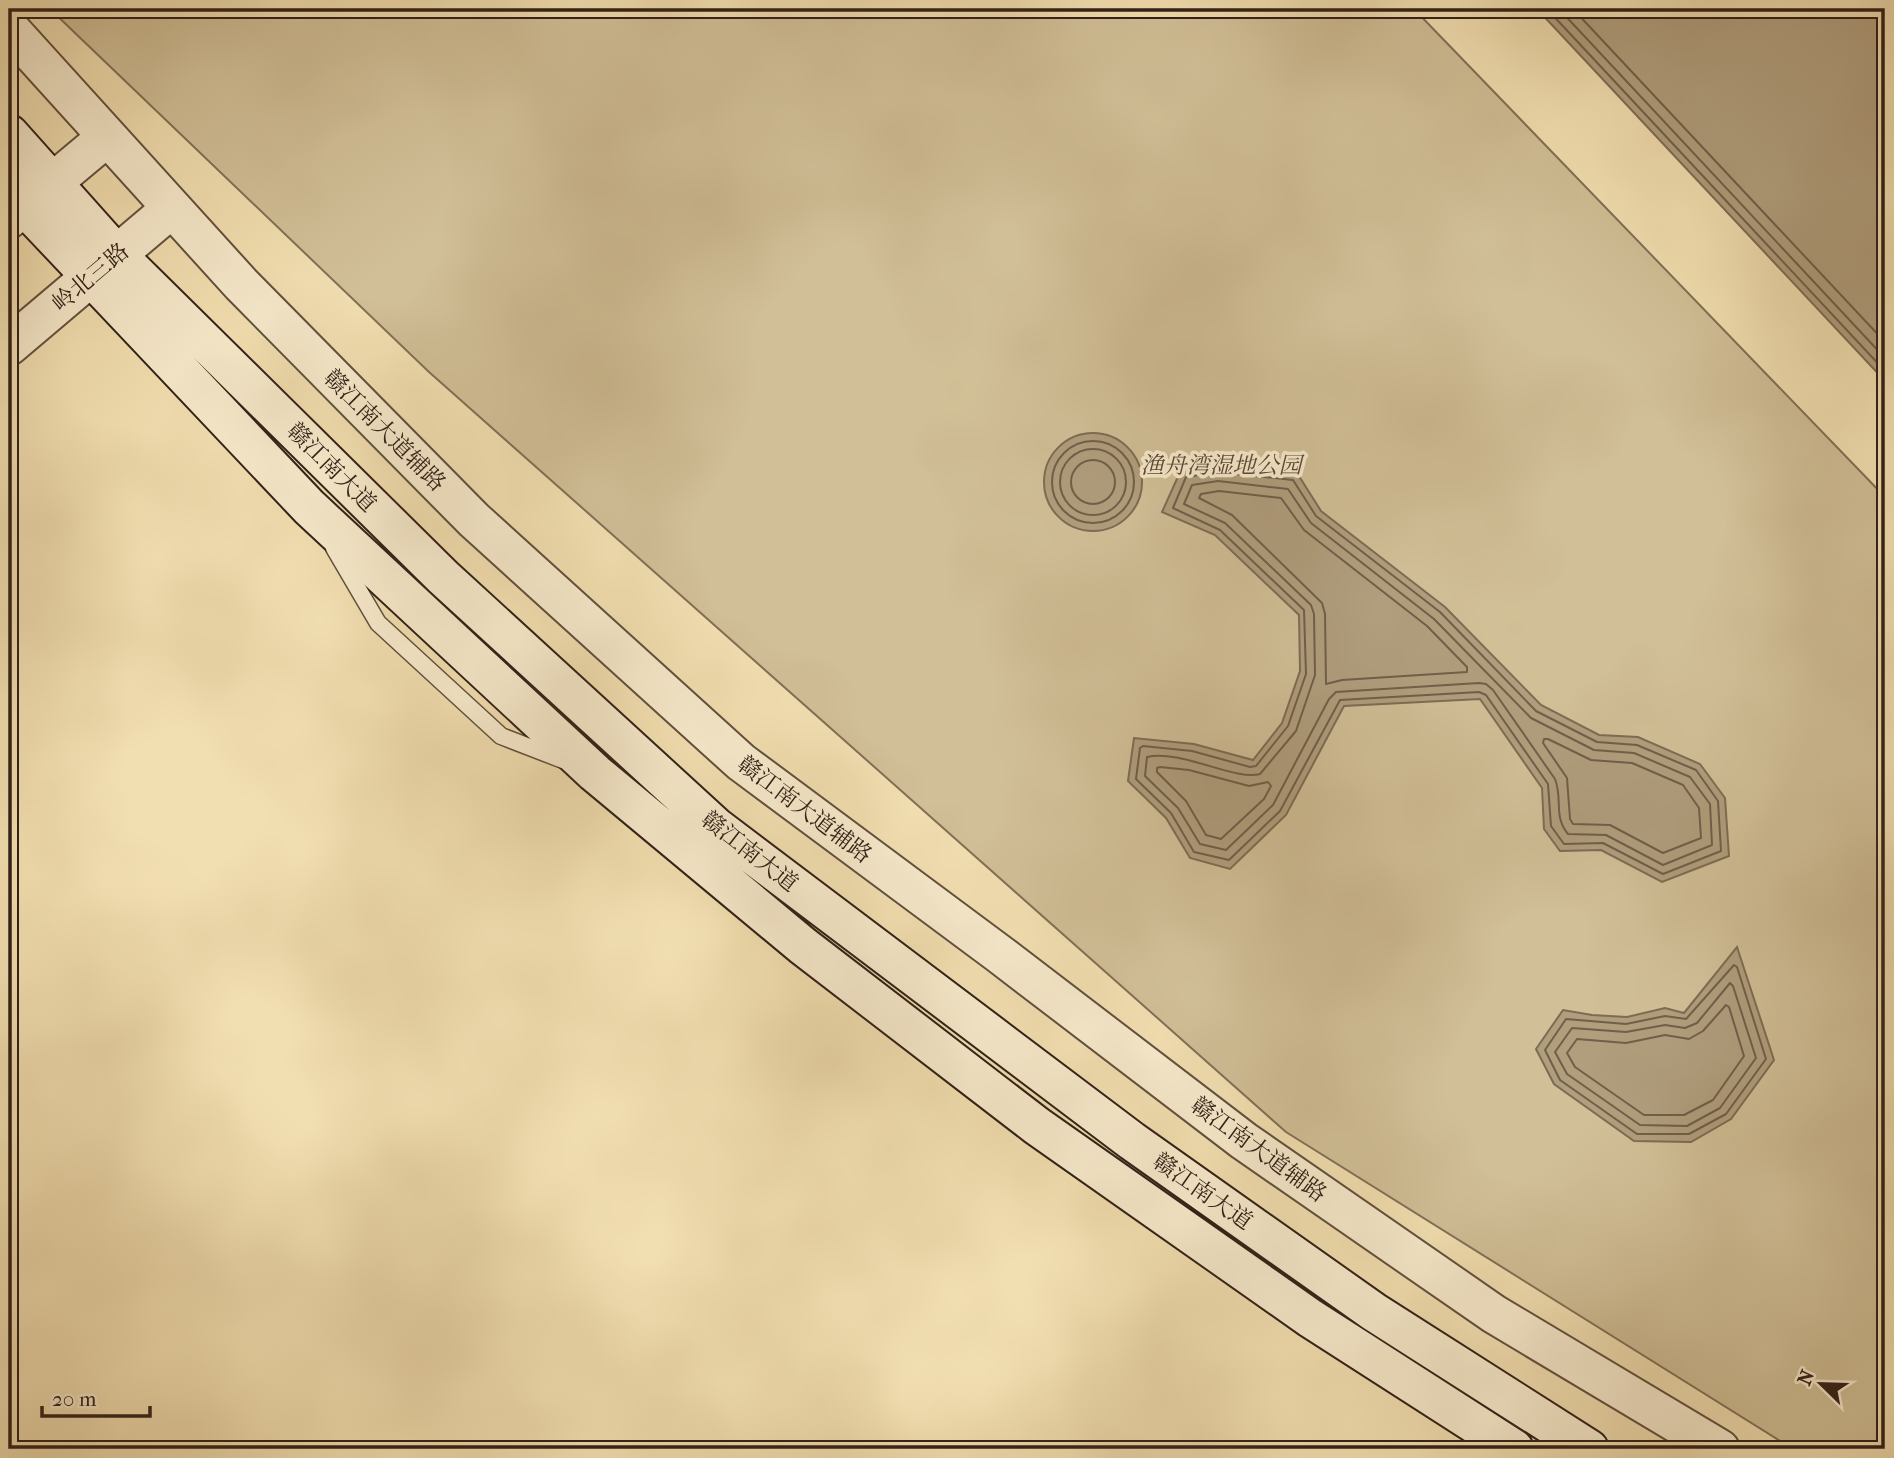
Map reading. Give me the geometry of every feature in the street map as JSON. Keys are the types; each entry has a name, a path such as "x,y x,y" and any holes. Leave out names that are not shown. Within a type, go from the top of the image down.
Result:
{"main road":[{"name":"赣江南大道辅路","path":"9,29 241,284 474,520 741,762 998,953 1244,1141 1494,1314 1720,1449"},
{"name":"赣江南大道","path":"9,134 24,200 104,266 716,827 1143,1149 1374,1312 1589,1449"},
{"path":"24,200 107,137"},
{"name":"岭北三路","path":"9,346 172,208"},
{"name":"赣江南大道","path":"104,266 309,506 595,773 803,946 1037,1126 1310,1318 1514,1449"}],"green space":[{"name":"渔舟湾湿地公园","path":"50,9 1414,9 1885,497 1885,1449 1793,1449 1286,1132 429,372"}],"water":[{"path":"1537,9 1885,9 1885,381"},
{"path":"1093,433 1112,437 1127,448 1138,463 1142,482 1138,501 1127,516 1112,527 1093,531 1074,527 1059,516 1048,501 1044,482 1048,463 1059,448 1074,437"},
{"path":"1218,465 1297,473 1321,511 1445,607 1541,705 1599,735 1638,737 1700,764 1725,798 1729,856 1662,882 1601,850 1560,851 1544,829 1542,788 1480,699 1344,706 1286,815 1230,869 1190,858 1166,818 1128,781 1134,738 1194,744 1253,760 1282,723 1300,671 1299,615 1215,535 1162,512 1181,470"},
{"path":"1737,947 1774,1060 1731,1119 1691,1142 1634,1141 1554,1084 1536,1049 1563,1010 1627,1017 1665,1008 1684,1013"}]}
